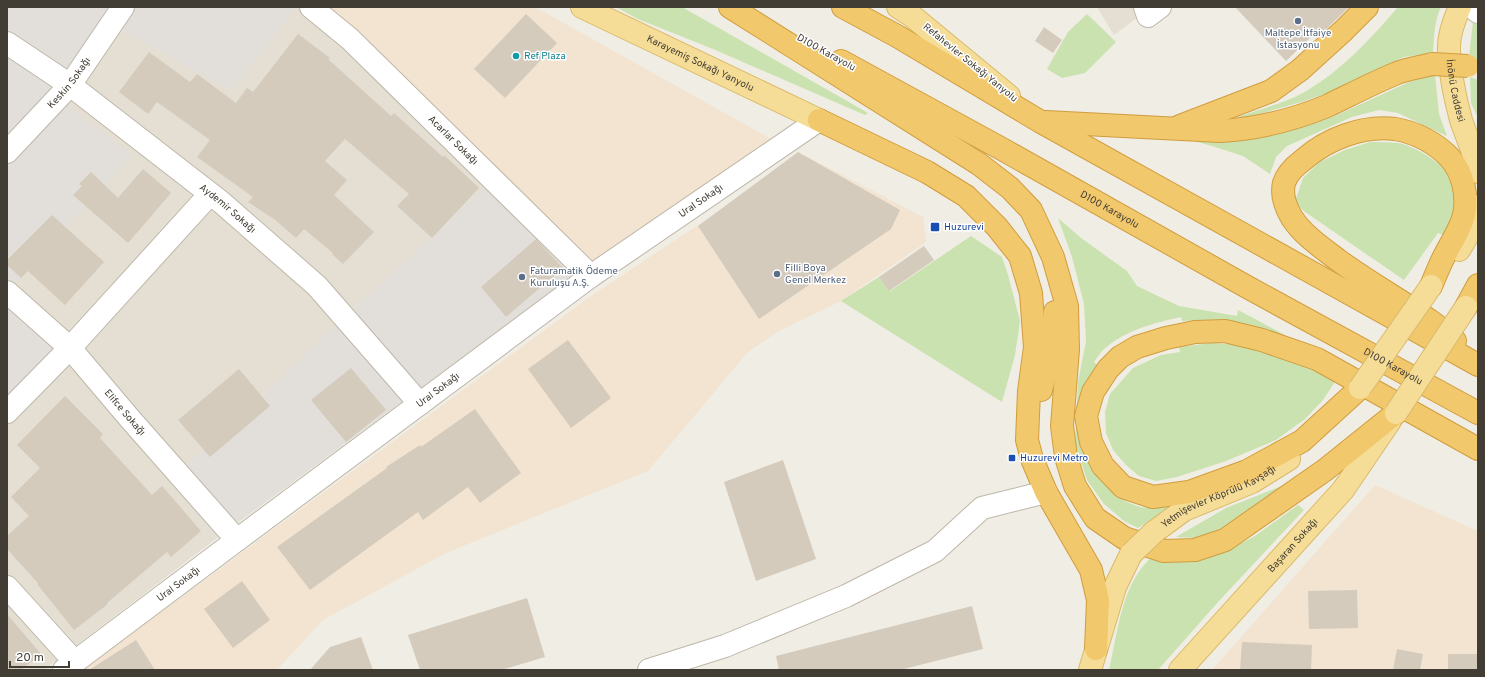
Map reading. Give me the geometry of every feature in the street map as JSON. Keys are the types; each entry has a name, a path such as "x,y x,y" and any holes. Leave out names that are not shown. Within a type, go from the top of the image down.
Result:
{"highway":[{"path":"730,7 979,164 1010,188 1031,210 1053,257 1067,306 1068,349 1062,426 1066,457 1074,486 1095,518 1124,538 1164,550 1195,550 1225,540 1325,470 1396,413"},
{"name":"D100 Karayolu","path":"741,7 1002,148 1236,280 1478,413"},
{"path":"843,7 897,36 1041,122 1478,365"},
{"path":"1174,128 1271,91 1300,70 1367,7"},
{"path":"1041,122 1220,131 1239,130 1273,123 1326,106 1398,72 1432,64 1473,69"},
{"path":"819,120 927,172 966,196 997,227 1020,256 1031,293 1035,346 1029,391 1027,440 1032,459 1046,492 1091,570 1098,600 1096,649"},
{"path":"1431,286 1464,215 1465,192 1462,177 1455,164 1444,152 1431,142 1415,134 1395,129 1371,129 1349,134 1326,144 1310,154 1292,169 1284,184 1284,201 1291,217 1300,229 1327,252 1360,276 1430,320 1478,359"},
{"path":"979,164 1016,201 1041,250 1050,278 1056,306 1052,348 1027,440"},
{"path":"1472,302 1478,285"},
{"path":"1360,388 1302,441 1247,471 1189,492 1153,497 1123,487 1103,466 1091,442 1086,416 1093,392 1108,369 1120,358 1137,347 1166,338 1195,332 1225,331 1262,340 1317,359 1478,449"}],"main road":[{"name":"Karayemiş Sokağı Yanyolu","path":"582,7 819,120"},
{"name":"Refahevler Sokağı Yanyolu","path":"898,7 912,16 1041,122"},
{"name":"İnönü Caddesi","path":"1460,7 1453,22 1449,50 1454,91 1462,121 1476,160 1478,172"},
{"path":"1431,286 1463,244 1474,221 1478,206"},
{"name":"Yetmişevler Köprülü Kavşağı","path":"1090,670 1115,587 1131,554 1154,532 1184,510 1252,482 1307,448 1340,418 1431,286"},
{"name":"Başaran Sokağı","path":"1180,670 1343,490 1472,302"}],"street":[{"name":"Keskin Sokağı","path":"7,152 70,85 123,7"},
{"name":"Acarlar Sokağı","path":"311,7 350,39 591,276"},
{"path":"1145,7 1148,16 1160,7"},
{"path":"1472,7 1478,12"},
{"name":"Aydemir Sokağı","path":"7,43 70,85 210,194 317,286 420,404"},
{"name":"Ural Sokağı","path":"69,666 591,276 819,120"},
{"path":"7,412 70,348 210,194"},
{"name":"Elifce Sokağı","path":"7,292 70,348 131,420 237,540"},
{"path":"649,670 725,646 846,596 935,551 982,508 1046,492"},
{"path":"7,587 69,666"}],"shaded area":[{"path":"7,7 296,7 232,91 120,29 70,109 133,155 10,289 66,346 7,401"},
{"path":"296,7 325,7 501,171 171,480 217,538 44,670 7,670 7,401 9,289 70,109 120,29 232,91"},
{"path":"325,7 535,7 771,139 589,264 501,171"},
{"path":"1097,7 1152,7 1114,35"},
{"path":"804,155 923,217 926,242 841,301 777,332 747,353 648,471 446,553 323,620 277,670 82,670 591,296"},
{"path":"501,171 589,264 217,538 171,480"},
{"path":"1375,485 1478,531 1478,670 1212,670"}],"green space":[{"path":"616,7 682,7 868,113 865,115 713,49 638,19"},
{"path":"1398,7 1441,7 1436,24 1433,53 1404,57 1336,90 1239,120 1238,117 1294,97 1315,86 1353,55"},
{"path":"1087,14 1116,42 1085,73 1062,78 1047,69 1068,32"},
{"path":"1473,22 1478,25 1478,60 1469,56"},
{"path":"1435,75 1439,114 1447,136 1398,113 1379,110 1352,117 1287,146 1276,157 1270,174 1243,156 1184,138 1291,126 1335,116 1407,83"},
{"path":"1470,77 1478,80 1478,118 1471,103"},
{"path":"1370,142 1397,143 1421,152 1445,169 1451,176 1456,189 1456,203 1453,216 1445,236 1438,233 1404,280 1305,212 1295,202 1303,178 1320,162 1345,150"},
{"path":"1058,218 1081,238 1127,271 1137,286 1179,306 1237,316 1238,310 1285,335 1232,321 1182,321 1181,317 1140,328 1121,337 1103,350 1094,362 1097,365 1084,387 1077,408 1078,382 1086,341 1084,304 1072,257"},
{"path":"971,236 1002,257 1020,321 1015,355 1002,402 841,301 879,277 890,291"},
{"path":"1212,343 1242,345 1272,352 1338,377 1323,400 1305,419 1276,440 1226,461 1177,477 1156,481 1139,476 1126,465 1113,450 1106,433 1105,412 1110,394 1133,368 1161,355 1180,352 1179,347"},
{"path":"1076,419 1085,453 1091,465 1106,487 1127,502 1140,507 1171,507 1138,528 1124,521 1104,504 1087,480 1075,444"},
{"path":"1284,485 1246,515 1218,530 1195,538 1176,537 1226,508"},
{"path":"1298,505 1304,510 1218,602 1158,670 1109,670 1118,625 1127,595 1133,581 1152,557 1228,550 1255,536"}],"building":[{"name":"Maltepe İtfaiye İstasyonu","path":"1235,7 1349,7 1317,38 1313,35 1286,61"},
{"name":"Ref Plaza","path":"526,14 557,43 505,98 474,69"},
{"path":"1044,27 1062,40 1053,53 1035,41"},
{"path":"298,34 330,58 328,59 391,116 394,113 443,157 444,155 479,188 432,238 397,206 409,194 345,139 325,161 347,180 334,195 374,232 343,264 332,254 333,253 304,229 296,238 274,219 248,202 253,197 197,157 210,140 157,102 148,114 119,92 149,52 190,82 197,74 236,103 247,88 253,92"},
{"name":"Filli Boya Genel Merkez","path":"798,152 900,210 891,229 759,319 698,226"},
{"path":"143,169 171,193 128,243 73,195 82,186 79,184 91,172 118,198"},
{"path":"52,215 104,262 65,305 28,271 21,278 7,265 7,260"},
{"name":"Faturamatik Ödeme Kuruluşu A.Ş.","path":"536,239 563,268 506,317 481,287"},
{"path":"924,246 934,260 889,291 879,277"},
{"path":"568,340 611,398 571,428 528,369"},
{"path":"351,368 386,410 346,442 311,400"},
{"path":"239,369 270,406 210,457 178,420"},
{"path":"65,396 103,434 100,438 152,495 162,486 201,531 171,557 167,552 107,603 108,604 74,630 37,584 38,583 7,549 7,536 29,516 11,497 40,468 17,445"},
{"path":"475,409 521,473 480,503 468,487 423,520 418,512 310,590 277,547 387,468 386,467 420,445 421,447"},
{"path":"783,460 816,559 756,581 724,482"},
{"path":"242,581 270,620 233,648 204,609"},
{"path":"1357,590 1358,628 1309,629 1308,591"},
{"path":"527,598 545,657 501,670 420,670 408,635"},
{"path":"972,606 983,649 900,670 779,670 776,656"},
{"path":"7,614 41,654 21,670 7,670"},
{"path":"361,637 373,670 310,670 330,647"},
{"path":"136,640 155,670 89,670"},
{"path":"1242,642 1312,645 1311,670 1240,670"},
{"path":"1397,649 1423,654 1420,670 1393,670"},
{"path":"1448,654 1478,654 1478,670 1448,670"}],"place":[{"name":"Maltepe İtfaiye İstasyonu","path":"1298,21"},
{"name":"Ref Plaza","path":"516,56"},
{"name":"Huzurevi","path":"935,227"},
{"name":"Filli Boya Genel Merkez","path":"777,274"},
{"name":"Faturamatik Ödeme Kuruluşu A.Ş.","path":"522,277"},
{"name":"Huzurevi Metro","path":"1012,458"}]}
